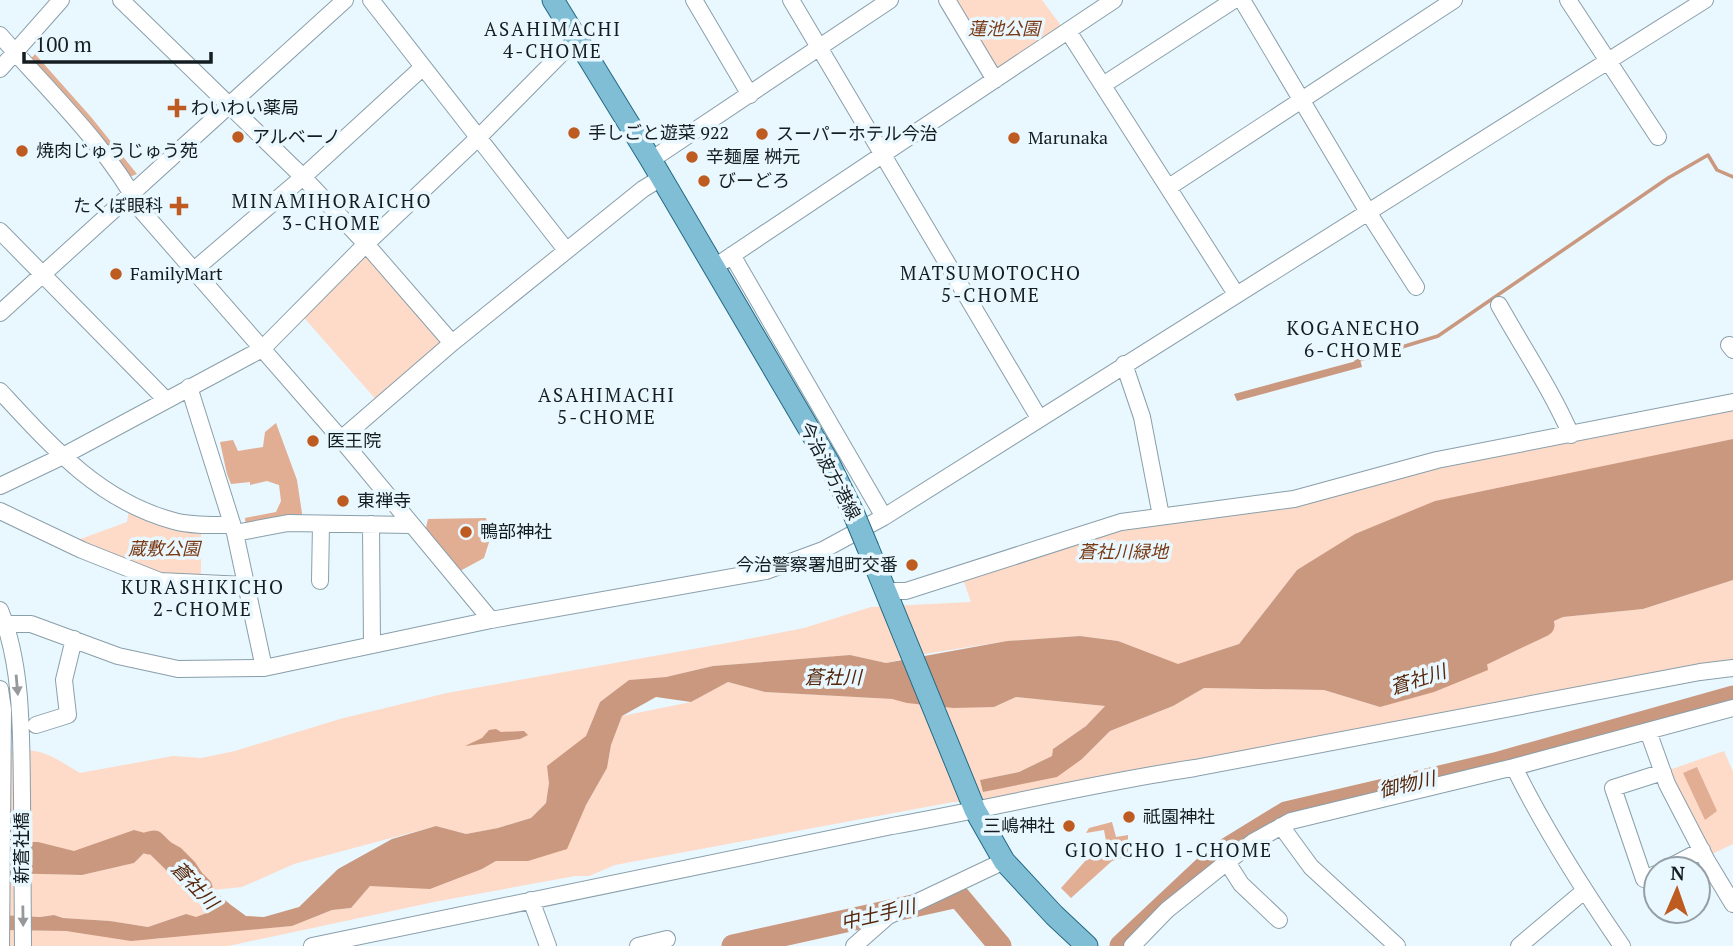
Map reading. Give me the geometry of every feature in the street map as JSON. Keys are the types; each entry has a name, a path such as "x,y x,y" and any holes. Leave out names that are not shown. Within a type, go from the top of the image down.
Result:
{"main road":[{"name":"今治波方港線","path":"553,0 829,463 853,512 974,808 1004,860 1045,906 1087,946"}],"street":[{"path":"0,69 61,0"},
{"path":"121,0 303,177 366,244 452,343"},
{"path":"0,313 345,0"},
{"path":"371,0 566,250"},
{"path":"694,0 750,95"},
{"path":"791,0 1039,418"},
{"path":"341,439 452,343 643,189 656,169 750,95 890,0"},
{"path":"947,0 995,80"},
{"path":"713,268 1114,0"},
{"path":"1103,85 1234,0"},
{"path":"1242,0 1368,212 1416,287"},
{"path":"1169,187 1454,0"},
{"path":"1568,0 1658,137"},
{"path":"2,619 31,624 118,656 178,669 264,668 491,620 766,571 823,551 884,517 1705,0"},
{"path":"1068,31 1236,294"},
{"path":"0,35 82,123 132,192 141,210 341,439 491,620"},
{"path":"0,486 61,457 262,349 366,244 578,40"},
{"path":"194,270 303,177 423,67"},
{"path":"0,231 166,400"},
{"path":"732,255 884,517"},
{"path":"1499,305 1528,357 1556,399 1571,435"},
{"path":"1124,364 1142,417 1161,516"},
{"path":"189,387 234,529 264,668"},
{"path":"0,391 61,457 114,497 137,509 176,522 234,529 288,523 411,525"},
{"path":"887,599 1121,522 1294,499 1437,460 1733,402"},
{"path":"0,511 82,550 160,581 245,585"},
{"path":"320,581 321,524"},
{"path":"371,524 372,645"},
{"name":"新蒼社橋","path":"2,619 17,675 21,749 23,946"},
{"path":"36,725 68,715 64,680 74,639"},
{"path":"312,946 337,943 531,900 1114,780 1222,763 1733,668"},
{"name":"新蒼社橋","path":"0,689 3,710 1,946"},
{"path":"1132,946 1167,910 1227,862 1253,842 1291,821 1514,767 1733,708"},
{"path":"1648,731 1663,772 1733,904"},
{"path":"1514,767 1543,825 1622,946"},
{"path":"1642,873 1613,788 1663,772"},
{"path":"1281,827 1311,867 1393,945"},
{"path":"1693,855 1702,850"},
{"path":"854,946 888,916 1004,860"},
{"path":"1227,862 1241,884 1279,920"},
{"path":"1519,946 1584,891"},
{"path":"531,900 548,946"},
{"path":"638,946 667,939"}],"green space":[{"name":"蓮池公園","path":"957,0 1042,0 1062,27 994,70 951,3"},
{"path":"365,255 371,256 448,343 379,403 299,312"},
{"name":"蒼社川緑地","path":"1733,407 1733,439 1483,493 1297,570 1239,644 1178,665 1118,641 1080,636 1007,641 918,655 886,663 850,655 713,666 666,677 629,680 600,702 586,736 549,783 546,803 531,818 466,834 436,826 294,864 242,887 213,890 195,862 163,838 75,856 22,844 0,843 2,753 26,750 44,753 80,773 173,756 201,758 235,751 340,719 447,693 804,628 871,607 971,602 962,576 1118,528"},
{"name":"蔵敷公園","path":"129,509 201,527 201,578 160,576 75,541 127,522"},
{"path":"1733,580 1733,662 987,801 953,802 615,865 589,876 575,876 434,902 228,946 0,946 0,930 66,931 158,939 174,935 292,926 332,910 351,908 370,886 399,886 482,869 496,861 528,861 586,805 607,768 611,745 622,716 691,702 728,682 765,692 892,699 936,706 994,707 1016,697 1105,706 1086,726 1053,749 1052,756 1019,772 981,780 984,792 1082,759 1110,731 1173,706 1204,688 1324,690 1380,707 1487,670 1486,652 1563,617 1643,609"},
{"path":"1724,751 1733,772 1733,844 1710,855 1669,770"},
{"path":"148,849 181,867 208,914 196,918 186,914 148,927 54,915 0,915 0,873 82,875 134,863"}],"shaded area":[{"path":"35,54 137,174 127,178 29,61"},
{"path":"276,423 297,480 303,520 246,527 245,518 276,512 281,501 279,485 267,481 250,485 250,482 231,484 220,442 233,440 238,451 263,447 265,432"},
{"path":"486,518 490,539 484,558 460,571 425,532 428,519"},
{"path":"1697,767 1717,811 1705,820 1683,773"},
{"path":"1112,822 1116,837 1128,835 1128,856 1112,861 1071,898 1061,888 1087,859 1109,857 1104,830 1086,833 1089,828"}],"water":[{"path":"1360,360 1362,367 1237,401 1234,394"},
{"path":"1733,439 1733,580 1643,609 1563,617 1485,652 1488,670 1434,692 1380,707 1324,690 1204,688 1173,706 1110,731 1082,759 1057,777 983,792 980,780 1019,772 1052,756 1053,749 1086,726 1105,706 1016,697 994,707 953,708 892,699 765,692 728,682 691,702 656,697 622,716 611,745 607,768 586,805 567,849 528,861 496,861 430,889 370,886 351,908 332,910 292,926 131,941 66,931 0,930 0,915 54,915 148,927 186,914 196,917 207,913 177,861 148,849 134,863 82,875 0,873 0,842 38,842 74,851 134,830 163,838 181,848 195,862 213,890 231,905 246,916 264,917 299,907 338,869 392,839 436,826 466,834 531,818 546,803 549,783 547,766 586,736 600,702 629,680 666,677 713,666 850,655 886,663 1007,641 1080,636 1118,641 1178,664 1239,644 1297,570 1355,534 1435,501"},
{"path":"496,729 501,732 524,731 528,735 520,739 465,746 482,738 489,730"}],"waterway":[{"path":"1356,361 1438,336 1668,178 1708,155 1717,170 1733,177"},
{"name":"蒼社川","path":"1457,666 1543,625"},
{"name":"御物川","path":"1121,946 1219,854 1286,813 1495,764 1733,697"},
{"name":"蒼社川","path":"149,843 154,842 201,888"},
{"name":"中土手川","path":"733,946 958,896 1000,946"}],"place":[{"name":"わいわい薬局","path":"177,108"},
{"name":"手しごと遊菜 922","path":"574,133"},
{"name":"スーパーホテル今治","path":"762,134"},
{"name":"アルベーノ","path":"238,137"},
{"name":"Marunaka","path":"1014,138"},
{"name":"焼肉じゅうじゅう苑","path":"22,151"},
{"name":"辛麺屋 桝元","path":"692,157"},
{"name":"びーどろ","path":"704,181"},
{"name":"たくぼ眼科","path":"179,206"},
{"name":"FamilyMart","path":"116,274"},
{"name":"医王院","path":"313,441"},
{"name":"東禅寺","path":"343,501"},
{"name":"鴨部神社","path":"466,532"},
{"name":"今治警察署旭町交番","path":"912,565"},
{"name":"祇園神社","path":"1129,817"},
{"name":"三嶋神社","path":"1069,826"}],"district":[{"name":"ASAHIMACHI 4-CHOME","path":"553,40"},
{"name":"MINAMIHORAICHO 3-CHOME","path":"332,212"},
{"name":"MATSUMOTOCHO 5-CHOME","path":"991,284"},
{"name":"KOGANECHO 6-CHOME","path":"1354,339"},
{"name":"ASAHIMACHI 5-CHOME","path":"607,406"},
{"name":"KURASHIKICHO 2-CHOME","path":"203,598"},
{"name":"GIONCHO 1-CHOME","path":"1169,850"}]}
